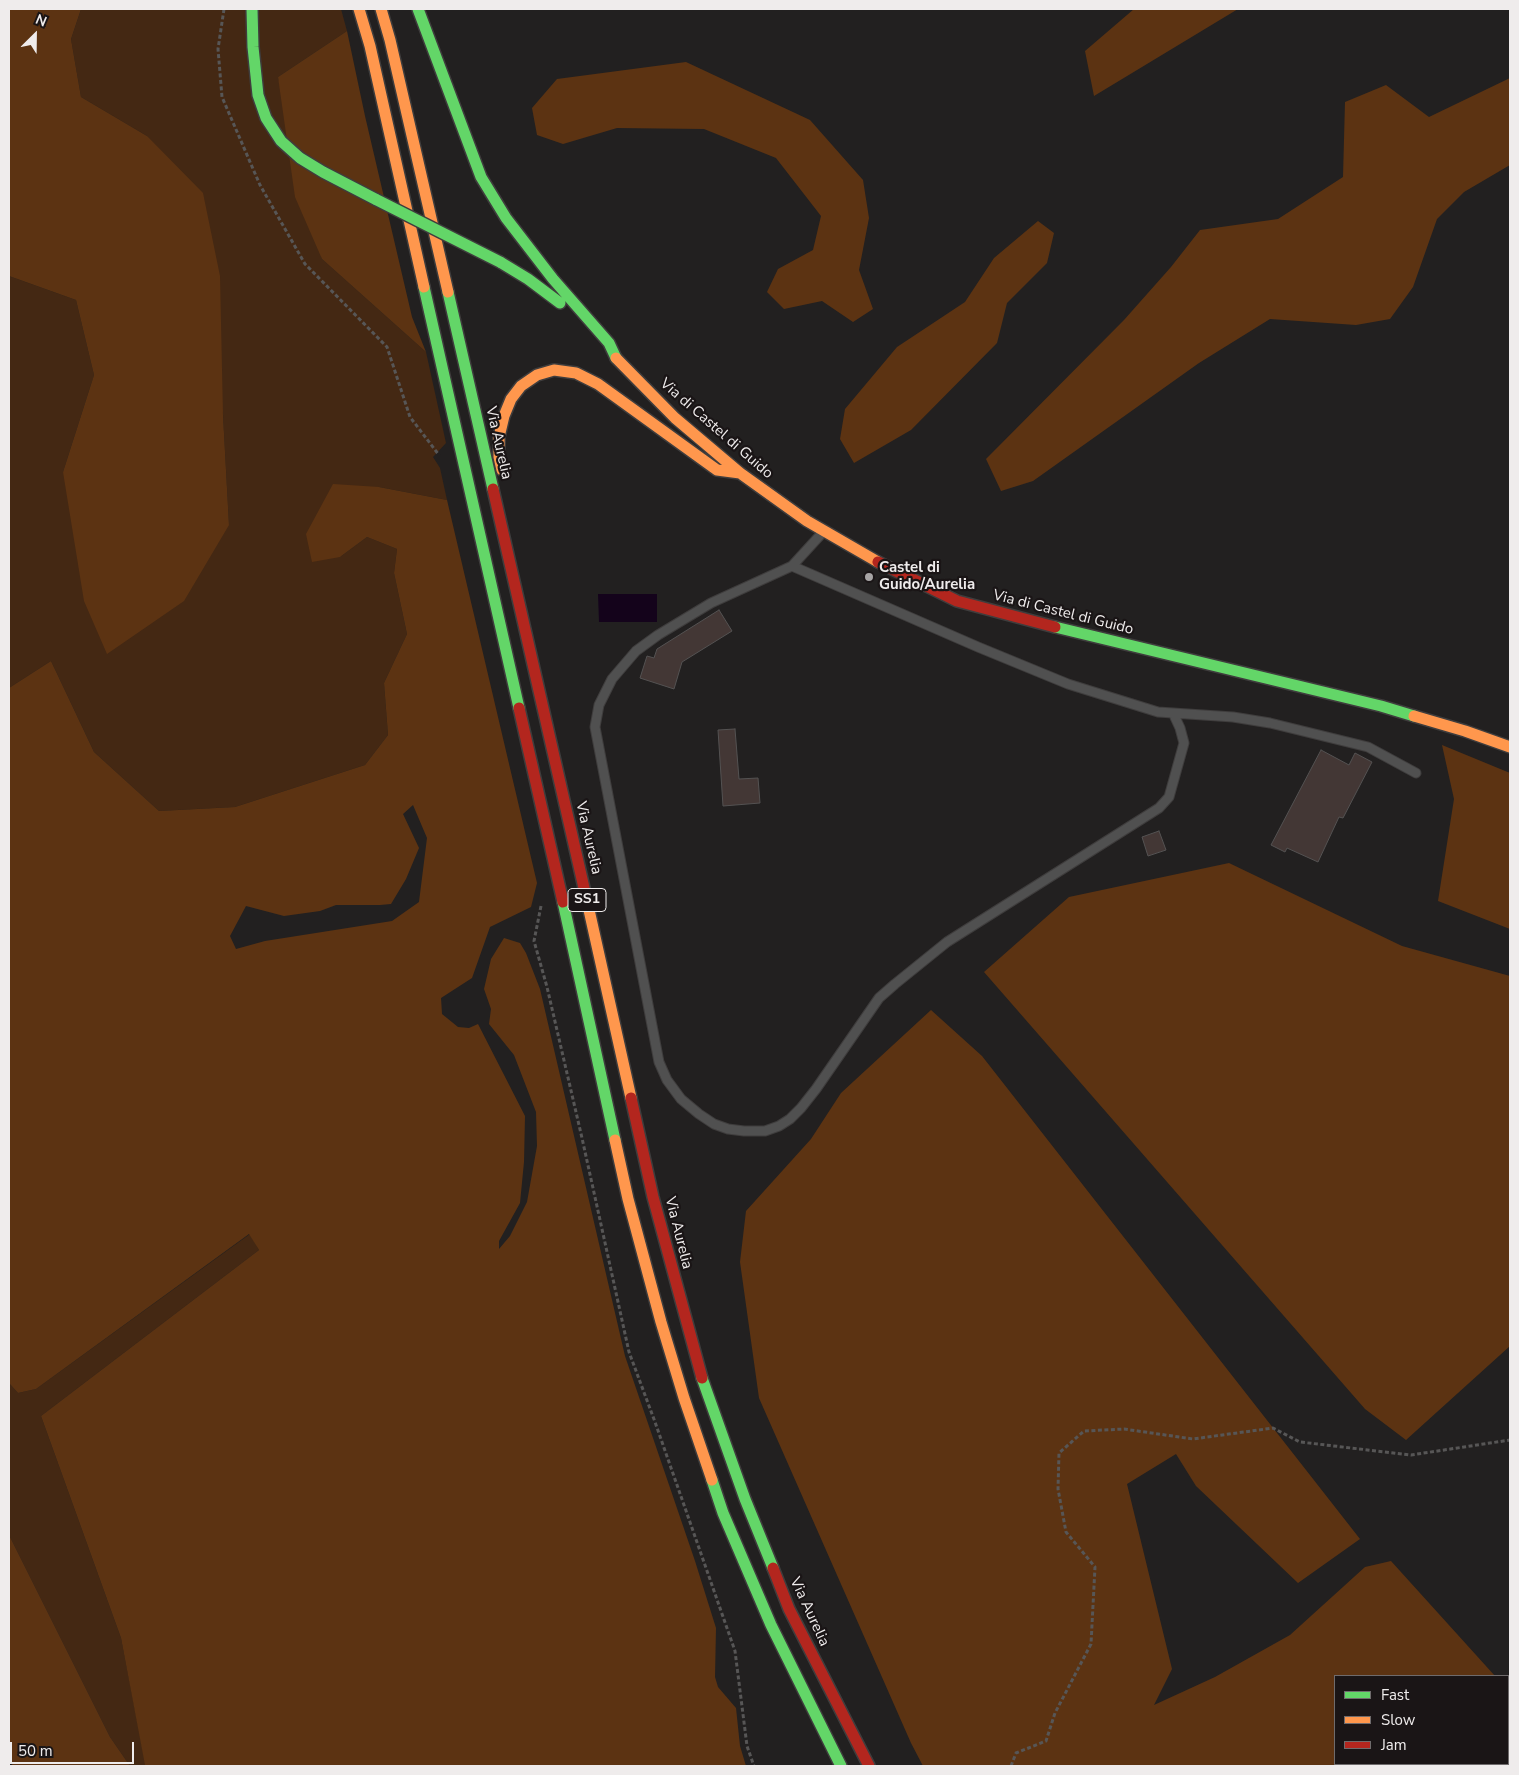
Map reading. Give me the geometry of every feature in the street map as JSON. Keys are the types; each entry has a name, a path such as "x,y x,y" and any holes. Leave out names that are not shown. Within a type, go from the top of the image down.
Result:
{"main road":[{"path":"252,9 253,47 258,95 266,118 281,140 300,158 323,172 500,262 528,279 558,301 601,347 616,358"},
{"name":"SS1","path":"359,9 372,56 552,852 628,1199 661,1322 684,1398 723,1513 771,1626 841,1766"},
{"name":"Via Aurelia","path":"381,9 390,40 575,845 653,1197 684,1318 708,1395 745,1499 789,1609 869,1766"},
{"path":"418,9 481,177 506,218 553,278 609,343 616,358"},
{"name":"Via di Castel di Guido","path":"616,358 675,418 740,473 807,521 870,558 957,601 1033,622 1381,706 1510,747"},
{"path":"506,486 499,457 499,437 504,416 521,386 537,375 554,370 576,373 598,384 717,470 740,473"},
{"path":"567,763 580,820 575,845"}],"lane":[{"path":"824,531 792,566 711,603 658,635 636,651 612,679 599,705 595,727 659,1062 667,1080 681,1098 714,1124 728,1130 744,1132 765,1131 779,1126 790,1119 816,1089 879,998 895,984 947,942 1158,808 1168,797 1184,743 1174,713"},
{"path":"792,566 1068,684 1158,712 1233,717 1270,723 1368,747 1416,773"}],"path":[{"path":"224,9 218,49 222,97 260,185 305,264 387,347 410,417 441,458"},
{"path":"542,899 534,941 547,987 582,1138 629,1352 734,1651 747,1746 754,1766"},
{"path":"1011,1766 1016,1753 1046,1740 1055,1713 1091,1644 1095,1567 1066,1532 1058,1488 1059,1453 1084,1431 1124,1429 1193,1439 1273,1428 1300,1442 1411,1455 1510,1440"}],"shaded area":[{"path":"9,9 81,9 71,39 81,97 147,136 203,193 220,276 223,415 229,525 184,601 107,654 84,601 63,472 94,375 76,300 9,276"},
{"path":"81,9 341,9 347,31 278,77 322,259 426,352 446,443 433,457 440,468 447,500 379,487 340,557 367,537 397,549 394,573 407,634 384,683 388,735 365,765 235,807 159,811 94,752 51,661 9,688 9,276 76,300 94,375 63,472 229,525 223,415 147,136 81,97 71,39"},
{"path":"1134,9 1238,9 1094,96 1085,51"},
{"path":"347,31 412,317 426,352 322,259 295,197 278,77"},
{"path":"686,62 810,120 863,180 869,218 859,270 873,309 853,322 822,301 784,309 767,292 778,269 813,250 821,216 776,158 704,129 617,128 563,144 537,135 532,108 557,79"},
{"path":"1510,78 1510,165 1464,192 1437,219 1413,287 1390,319 1356,325 1270,319 1199,363 1033,481 1001,491 986,459 1124,320 1171,267 1200,230 1278,219 1343,177 1345,102 1386,85 1429,117"},
{"path":"1038,221 1054,233 1047,263 1007,303 997,343 911,430 854,463 840,439 845,409 897,347 965,302 994,258"},
{"path":"333,484 379,487 447,500 537,883 531,907 490,927 472,978 441,998 442,1014 458,1027 469,1028 478,1024 525,1116 524,1162 520,1203 499,1241 499,1249 510,1236 527,1202 537,1146 536,1112 514,1055 489,1024 491,1009 484,989 491,959 504,938 520,943 526,953 540,989 625,1356 716,1628 715,1677 718,1687 736,1708 740,1746 746,1766 143,1766 145,1765 121,1638 41,1416 259,1250 249,1234 36,1389 18,1393 9,1383 9,688 51,661 94,752 159,811 235,807 365,765 388,735 384,683 407,634 394,573 397,549 367,537 340,557 312,562 306,534","holes":["413,805 427,838 419,902 392,921 265,941 236,949 230,936 246,906 284,916 320,911 336,905 391,904 406,879 419,848 403,814"]},
{"path":"598,594 657,594 657,622 599,622"},
{"path":"1442,745 1510,773 1510,929 1438,901 1454,799"},
{"path":"1229,863 1402,946 1510,976 1510,1346 1406,1440 1365,1409 984,972 1069,897"},
{"path":"931,1010 982,1056 1360,1539 1298,1583 1196,1486 1176,1454 1127,1484 1172,1669 1154,1705 1215,1677 1290,1635 1365,1567 1391,1561 1494,1675 1334,1675 1334,1765 1364,1765 1362,1766 923,1766 911,1743 759,1398 740,1262 746,1211 811,1139 841,1093"},
{"path":"250,1234 259,1250 41,1416 121,1638 146,1766 130,1766 110,1737 9,1535 9,1383 18,1393 36,1389"},
{"path":"9,1535 110,1737 130,1766 13,1766 9,1759"},
{"path":"1510,1759 1510,1766 1447,1766 1509,1765"}],"building":[{"path":"719,610 732,631 682,662 674,689 640,678 647,656 654,658 657,649"},
{"path":"735,729 739,779 758,778 760,803 723,806 718,730"},
{"path":"1321,750 1349,765 1355,753 1372,762 1343,818 1339,817 1318,862 1287,848 1285,852 1271,845"},
{"path":"1159,831 1166,850 1148,856 1142,837"}],"traffic: fast":[{"path":"252,9 253,47 258,95 266,118 281,141 300,158 377,200"},
{"path":"418,9 481,177 506,218 553,279 609,343 616,358"},
{"path":"377,200 500,262"},
{"path":"500,262 528,279 560,303"},
{"path":"424,287 519,708"},
{"path":"448,292 493,489"},
{"path":"1055,627 1381,706 1414,716"},
{"path":"563,902 615,1140"},
{"path":"702,1378 745,1499 773,1568"},
{"path":"712,1480 723,1513 771,1625 841,1766"}],"traffic: slow":[{"path":"359,9 370,46 424,287"},
{"path":"381,9 390,40 448,292"},
{"path":"616,358 675,418 740,473 807,521 878,562"},
{"path":"502,470 499,457 499,437 504,416 511,399 521,386 537,375 554,370 576,373 598,384 717,470 740,473"},
{"path":"1414,716 1510,747"},
{"path":"587,901 631,1098"},
{"path":"615,1140 628,1199 661,1322 712,1480"}],"traffic: jam":[{"path":"493,489 587,901"},
{"path":"878,562 957,601 1055,627"},
{"path":"519,708 563,902"},
{"path":"631,1098 653,1197 702,1378"},
{"path":"773,1568 789,1609 869,1766"}],"place":[{"name":"Castel di Guido/Aurelia","path":"869,577"}]}
